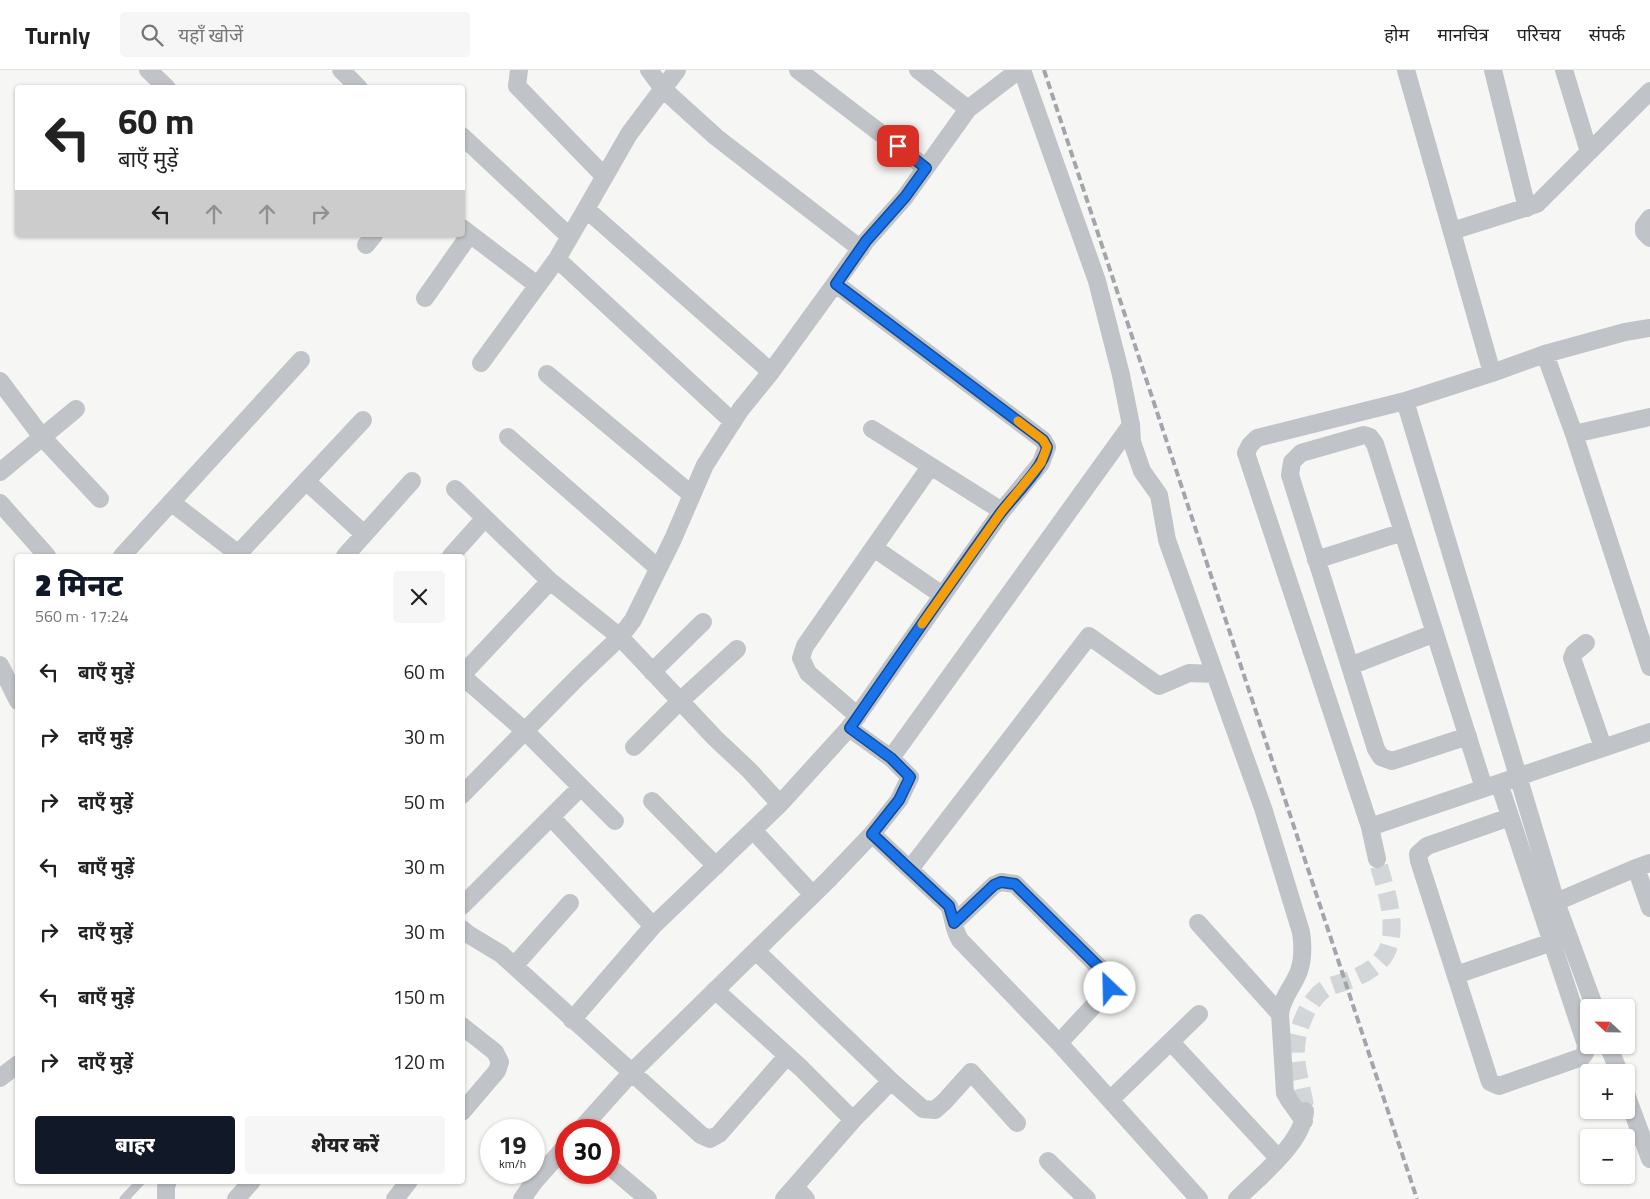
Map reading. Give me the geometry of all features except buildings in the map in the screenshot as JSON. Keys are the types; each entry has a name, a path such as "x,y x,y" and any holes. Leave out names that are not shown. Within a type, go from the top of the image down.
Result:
{"street":[{"path":"148,70 164,85"},
{"path":"341,70 356,85"},
{"path":"520,70 517,86 604,176"},
{"path":"649,70 663,89 716,137 861,249"},
{"path":"481,363 557,259 629,134 677,70"},
{"path":"798,70 926,168"},
{"path":"918,70 968,109"},
{"path":"465,792 620,637 633,620 705,465 733,422 861,249 905,197 968,109 1021,70 1097,281 1121,375 1131,425 1132,442 1142,471 1159,495 1167,540 1263,808 1302,932 1301,963 1295,980 1281,1004 1280,1014 1285,1092 1289,1100 1305,1113 1292,1145 1237,1199"},
{"path":"1406,70 1492,373"},
{"path":"1492,70 1527,208"},
{"path":"1564,70 1589,152"},
{"path":"1452,231 1537,204 1650,91"},
{"path":"465,139 569,236"},
{"path":"586,209 771,372"},
{"path":"1650,218 1644,226 1644,232 1650,238"},
{"path":"466,231 538,286"},
{"path":"425,298 462,237"},
{"path":"557,259 733,422"},
{"path":"572,1020 653,926 780,804 854,722 1002,511 1041,463 1047,447 1043,440 836,284"},
{"path":"1378,860 1370,827 1246,453 1250,445 1257,438 1405,401 1545,354 1625,332 1650,328"},
{"path":"1545,354 1646,636 1650,667"},
{"path":"124,554 301,360"},
{"path":"547,374 692,495"},
{"path":"0,381 42,437 100,499"},
{"path":"1405,401 1556,902 1592,999"},
{"path":"0,472 76,409"},
{"path":"1574,434 1650,417"},
{"path":"241,554 363,420"},
{"path":"891,758 1131,425"},
{"path":"872,429 1002,511"},
{"path":"1468,736 1392,761 1381,757 1376,748 1290,475 1292,462 1301,453 1364,435 1370,437 1375,444 1468,736 1491,785 1510,817 1586,1045 1585,1053 1582,1057 1499,1086 1490,1082 1418,854 1427,846 1510,817"},
{"path":"508,437 658,568"},
{"path":"590,1119 632,1072 813,895 872,834 899,800 910,777 808,673 800,658 805,646 930,467"},
{"path":"306,481 364,534"},
{"path":"347,554 412,481"},
{"path":"455,489 550,581 620,637 780,804"},
{"path":"171,502 239,554"},
{"path":"0,503 44,554"},
{"path":"454,554 485,518"},
{"path":"1316,560 1403,532"},
{"path":"874,548 942,595"},
{"path":"465,673 550,581"},
{"path":"652,672 703,622"},
{"path":"1350,666 1435,634"},
{"path":"910,869 1089,636 1159,686 1189,673 1215,674"},
{"path":"1586,643 1574,653 1572,658 1603,747"},
{"path":"634,747 680,701 737,649"},
{"path":"8,671 15,692"},
{"path":"465,679 525,731 615,821"},
{"path":"1370,827 1650,732"},
{"path":"465,903 581,787"},
{"path":"652,801 716,866"},
{"path":"551,817 653,926"},
{"path":"753,830 813,895"},
{"path":"872,834 949,906 954,930 960,940 1059,1043 1199,1199"},
{"path":"1556,902 1643,865 1650,908"},
{"path":"954,923 994,885 1001,882 1015,884 1110,978 1110,988 1059,1043"},
{"path":"514,966 570,903"},
{"path":"1198,923 1280,1014"},
{"path":"465,932 501,954 701,1135 710,1139 719,1134 787,1056"},
{"path":"1456,976 1552,942"},
{"path":"756,951 891,1081 923,1109 935,1110 971,1072 1018,1123"},
{"path":"715,990 853,1120"},
{"path":"1110,1100 1199,1014"},
{"path":"465,1028 494,1052 500,1062 497,1071 465,1108"},
{"path":"1171,1042 1278,1158"},
{"path":"795,1195 853,1120 891,1081"},
{"path":"1635,1118 1650,1159"},
{"path":"522,1199 555,1158"},
{"path":"1048,1161 1087,1199"},
{"path":"620,1175 648,1199"},
{"path":"166,1199 167,1184"},
{"path":"236,1199 249,1184"}],"lane":[{"path":"124,1199 138,1184"}],"tunnel":[{"path":"1305,1106 1296,1055 1298,1033 1304,1016 1314,1000 1325,989 1359,976 1379,963 1384,957 1390,942 1390,911 1377,859"}],"railway":[{"path":"1044,70 1417,1199"}],"slow traffic":[{"path":"922,624 1002,511 1041,463 1046,454 1047,447 1043,440 1018,421"}],"route":[{"path":"898,146 926,168 905,197 866,241 836,284 1043,440 1047,447 1046,454 1041,463 1002,511 850,728 891,758 910,777 899,800 872,834 945,901 952,913 954,923 994,885 1001,882 1015,884 1110,978 1110,988"}]}
